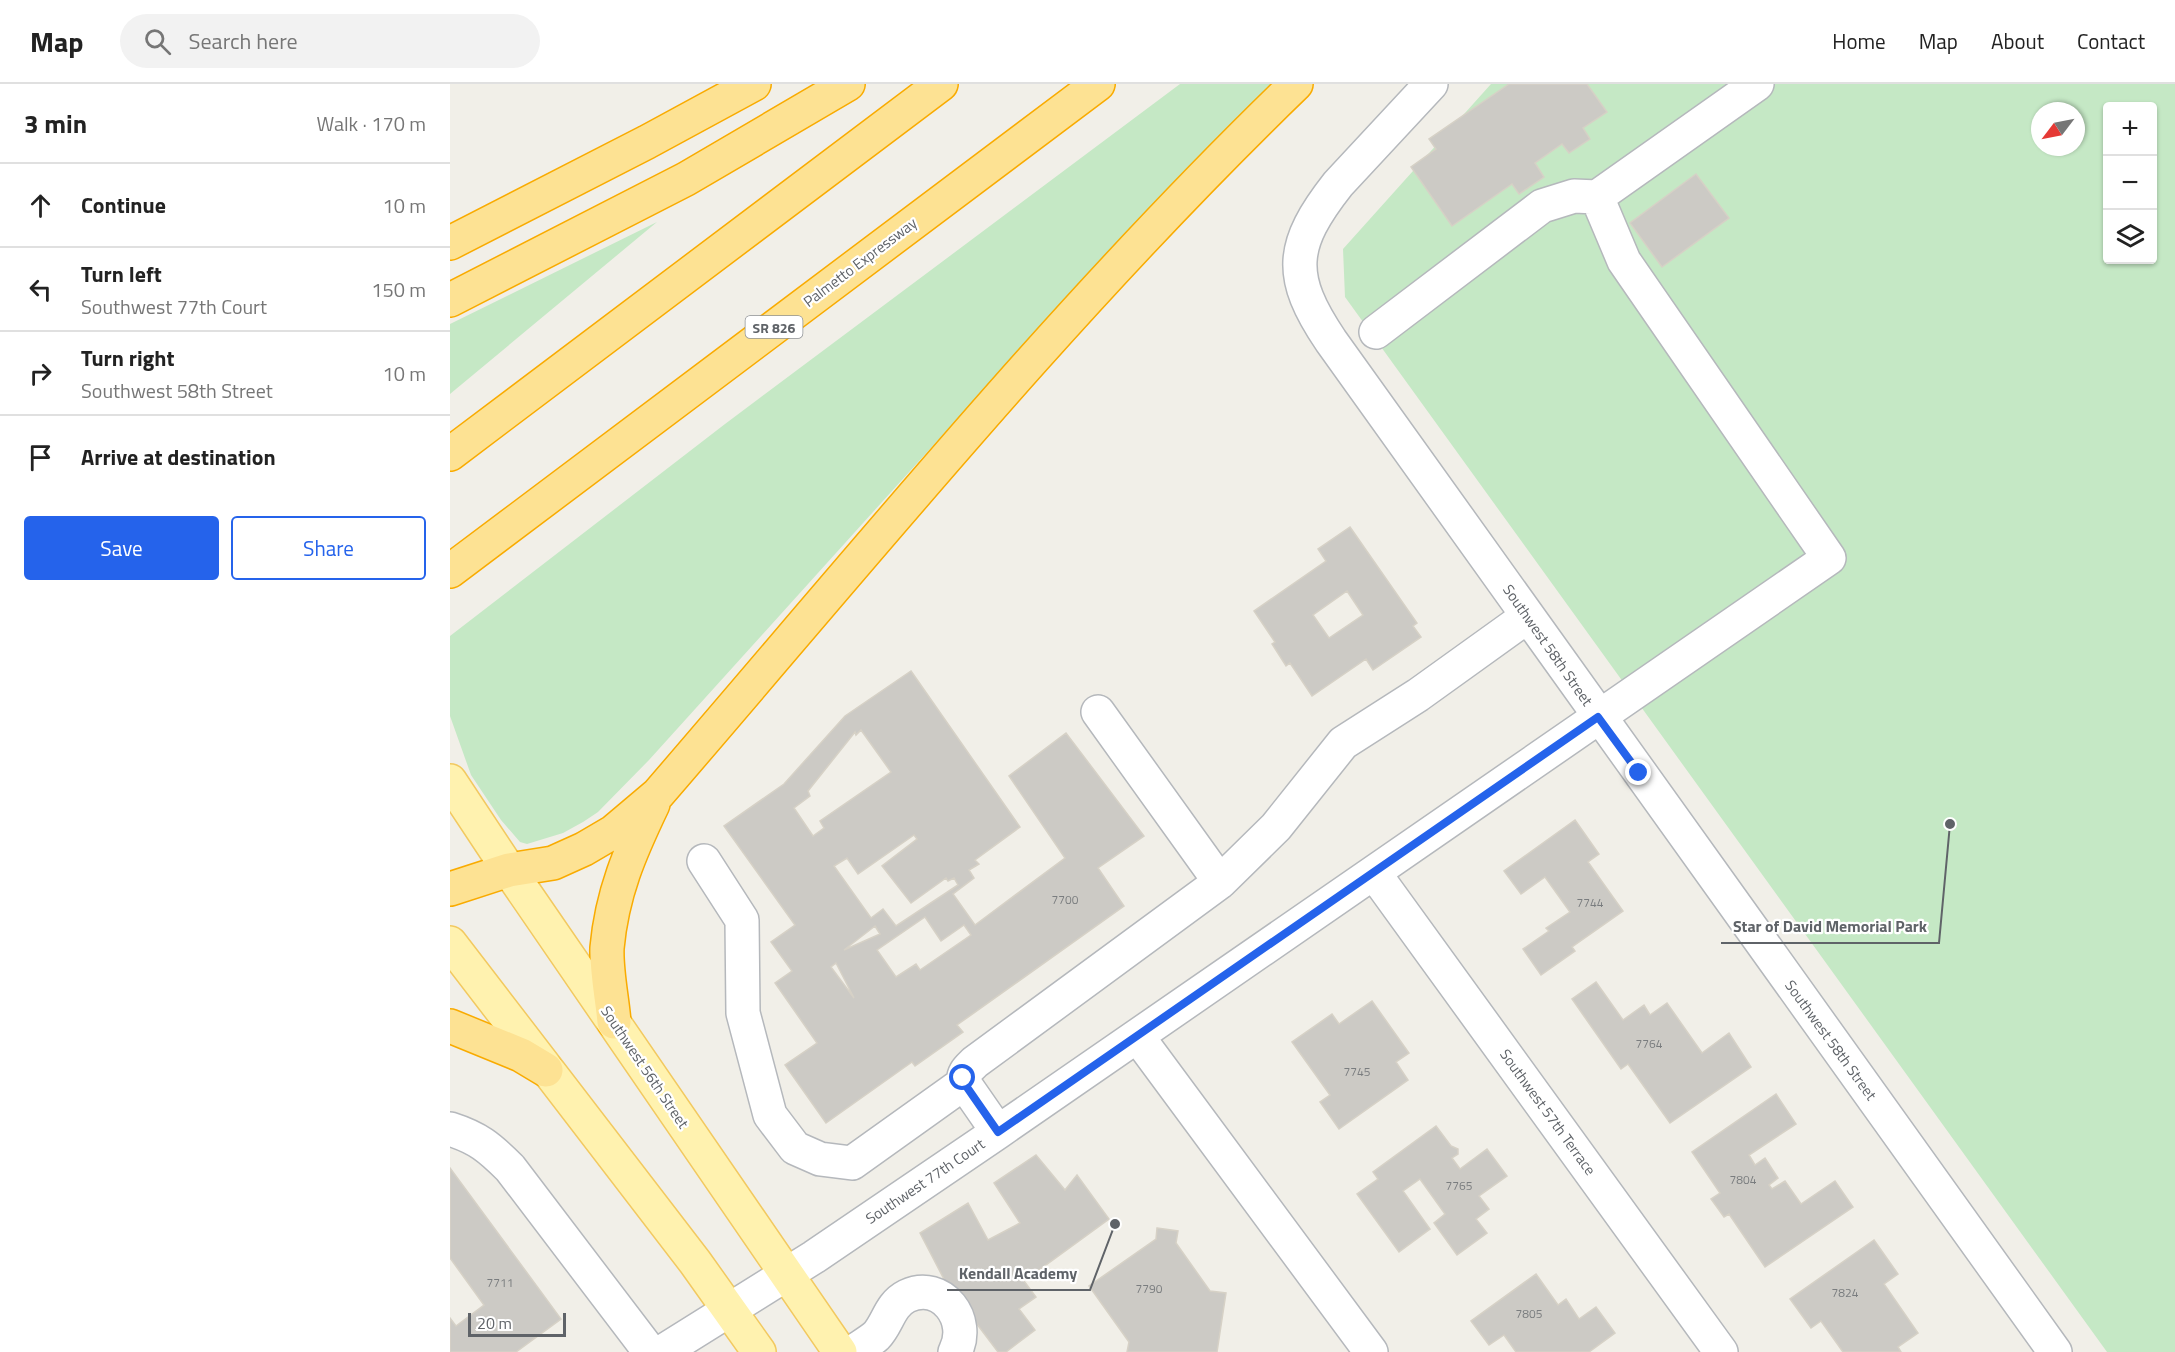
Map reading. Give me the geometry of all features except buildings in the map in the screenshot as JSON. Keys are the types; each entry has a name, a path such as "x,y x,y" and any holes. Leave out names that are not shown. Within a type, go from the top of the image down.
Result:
{"highway":[{"path":"450,243 647,142 754,84"},
{"path":"450,300 686,179 848,84"},
{"path":"450,454 941,84"},
{"name":"Palmetto Expressway","path":"450,571 1098,84"},
{"path":"450,889 508,870 553,862 584,849 612,832 658,794 1028,364 1170,211 1296,84"},
{"path":"614,1022 607,950 616,893 627,859 658,794"},
{"path":"450,1026 521,1055 546,1070"}],"main road":[{"name":"Southwest 56th Street","path":"450,781 508,870 840,1352"},
{"path":"450,943 695,1262 759,1352"}],"street":[{"name":"Southwest 58th Street","path":"1431,84 1338,184 1306,231 1300,248 1299,264 1302,286 1320,325 1598,717 2055,1352"},
{"path":"1376,332 1542,206 1574,196 1597,197 1757,84"},
{"name":"Southwest 77th Court","path":"662,1352 785,1275 1138,1037 1829,558 1624,261 1597,197"},
{"path":"998,1132 964,1083 963,1078 967,1070 975,1062 1220,882 1276,827 1343,743 1418,695 1528,616"},
{"path":"1098,711 1220,882"},
{"path":"704,861 742,920 743,1013 770,1115 795,1148 820,1159 852,1163 964,1083"},
{"name":"Southwest 57th Terrace","path":"1374,873 1721,1352"},
{"path":"1138,1037 1371,1352"},
{"path":"450,1129 471,1135 488,1145 510,1168 650,1352"},
{"path":"853,1352 877,1335 888,1313 897,1303 908,1296 921,1293 945,1300 954,1309 960,1320 961,1333 955,1352"}],"green space":[{"path":"1180,84 1275,84 1188,169 1097,264 649,760 598,812 563,833 527,844 520,842 501,820 471,775 450,716 450,636 725,424"},
{"path":"1491,84 2175,84 2175,1352 2107,1352 1345,297 1343,249"},
{"path":"657,222 450,394 450,324"}],"place":[{"name":"Star of David Memorial Park","path":"1950,824"},
{"name":"Kendall Academy","path":"1115,1224"}],"route":[{"path":"963,1078 964,1083 998,1132 1598,717 1639,773"}]}
